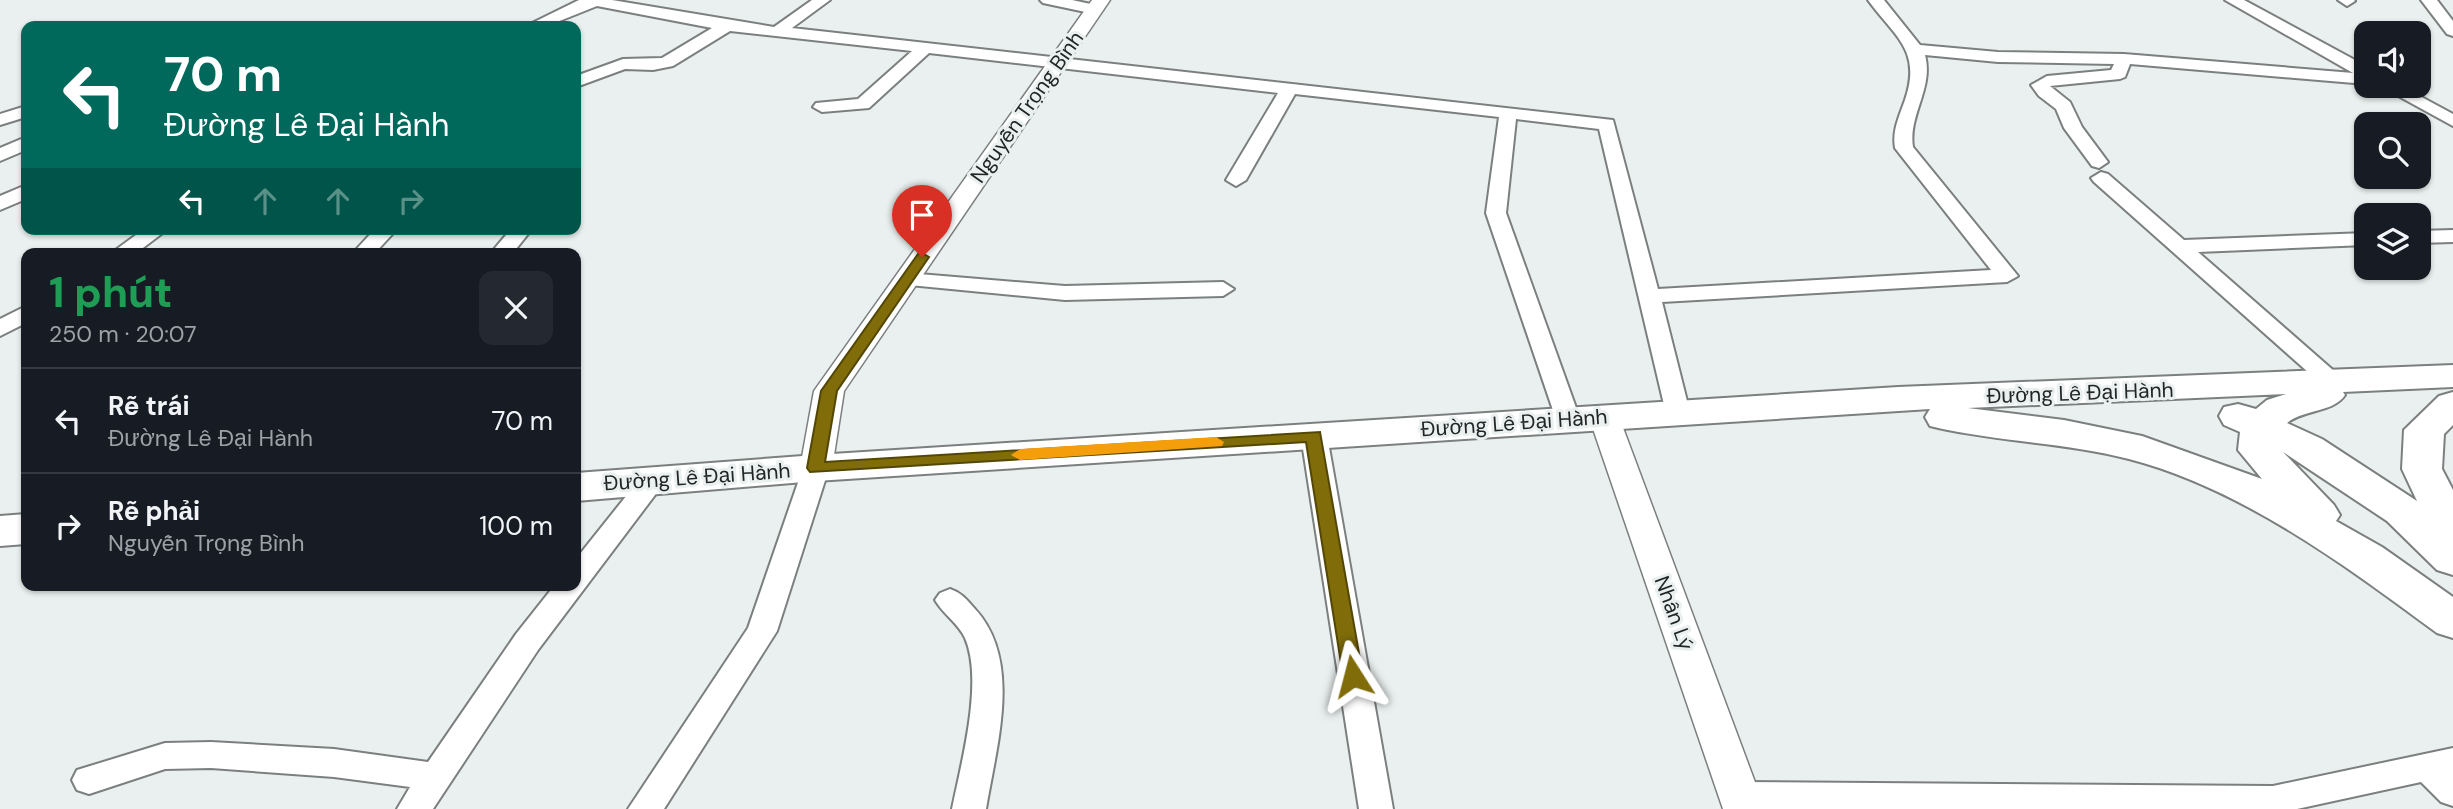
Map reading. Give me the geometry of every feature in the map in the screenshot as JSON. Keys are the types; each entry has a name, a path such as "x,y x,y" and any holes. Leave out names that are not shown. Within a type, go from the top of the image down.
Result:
{"main road":[{"name":"Đường Lê Đại Hành","path":"581,486 816,468 1898,400 2334,383 2448,386"},
{"path":"2448,386 2330,394 2281,408 2260,426 2258,450 2308,506 2453,621"},
{"path":"2448,386 2424,430 2423,470 2453,532"},
{"path":"2062,395 2169,400 2228,412 2308,447 2402,511 2453,559"},
{"path":"1746,409 1942,417 2064,432 2142,449 2248,489 2366,558 2453,621"},
{"path":"0,531 21,529"}],"street":[{"path":"777,32 822,0"},
{"path":"1048,0 1098,4"},
{"path":"1649,296 2007,276 1904,148 1902,136 1914,106 1920,75 1915,49 1876,0"},
{"path":"2233,0 2354,66"},
{"path":"2429,0 2453,31"},
{"path":"546,21 593,1 727,26 1607,124 1678,413"},
{"name":"Nguyễn Trọng Bình","path":"816,468 829,391 1098,4"},
{"path":"581,80 623,64 653,65 667,62 727,26"},
{"path":"822,107 863,104 925,48"},
{"path":"1915,49 1983,56 2124,60 2354,78"},
{"path":"2124,60 2119,73 2114,75 2047,81 2040,85 2067,110 2073,128 2100,170 2177,247 2334,383"},
{"path":"1236,180 1289,89"},
{"path":"2411,98 2453,121"},
{"path":"0,120 21,112"},
{"path":"1508,113 1496,213 1586,418"},
{"path":"0,157 21,146"},
{"path":"0,157 21,163"},
{"path":"0,204 21,194"},
{"path":"129,248 149,235"},
{"path":"368,248 381,235"},
{"path":"2431,237 2453,236"},
{"path":"2177,247 2354,240"},
{"path":"907,279 1065,293 1223,289"},
{"path":"0,330 21,316"},
{"name":"Nhân Lý","path":"1586,418 1741,803"},
{"path":"1314,436 1376,809"},
{"path":"645,809 762,631 816,468"},
{"path":"581,573 652,481"},
{"path":"414,809 527,642 566,591"},
{"path":"950,600 979,635 988,667 969,809"},
{"path":"89,780 165,756 211,755 334,762 436,778"},
{"path":"1741,803 2278,805 2440,765 2453,792"}],"slow traffic":[{"path":"1020,455 1216,442"}],"route":[{"path":"922,257 829,391 816,468 1314,436 1353,676"}]}
